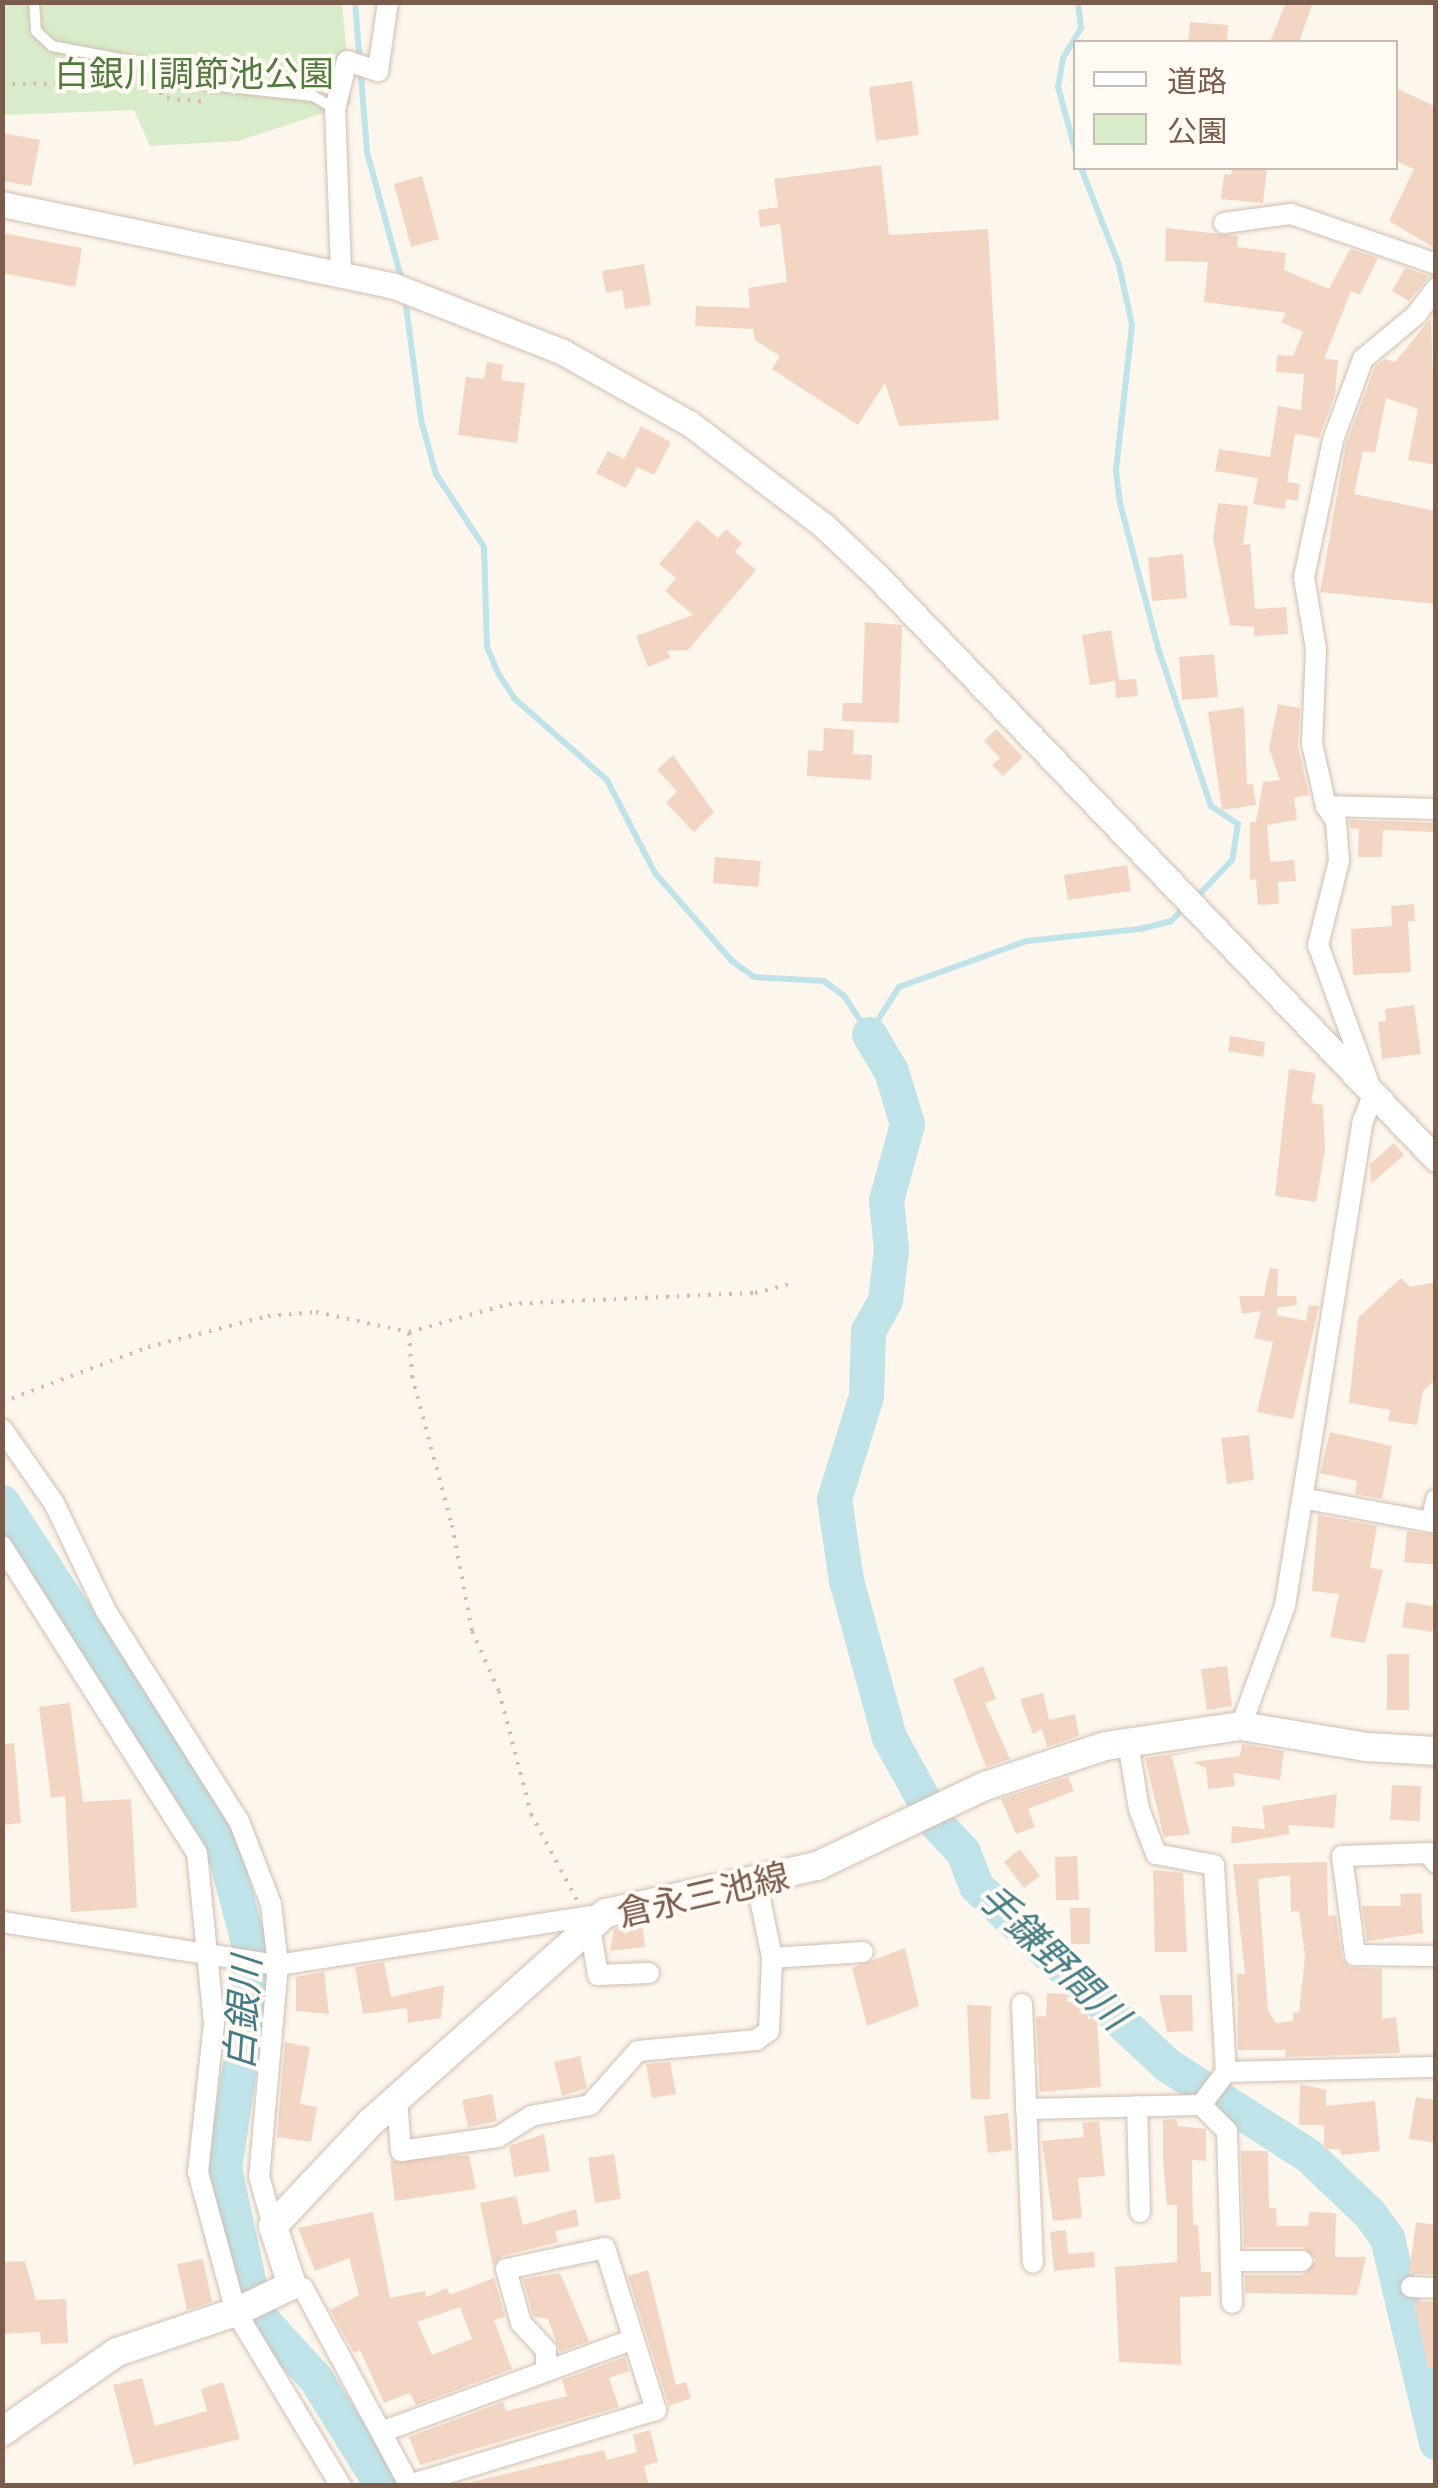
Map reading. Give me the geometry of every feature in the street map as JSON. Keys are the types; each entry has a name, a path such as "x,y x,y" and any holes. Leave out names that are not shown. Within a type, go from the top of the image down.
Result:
{"main road":[{"name":"倉永三池線","path":"273,2226 397,2099 594,1920 757,1884 854,1852 986,1786 1128,1742 1240,1726 1367,1747 1436,1751"},
{"path":"2,2432 117,2352 236,2312 292,2284 273,2226"}],"street":[{"path":"341,271 335,109 347,61 378,71 388,2"},
{"path":"2,204 341,271 460,308 561,351 633,388 760,474 878,576 1436,1159"},
{"path":"1224,223 1291,214 1436,264"},
{"path":"1240,1726 1285,1606 1307,1499 1364,1121 1373,1095 1318,944 1339,861 1336,821 1326,806 1312,744 1316,649 1304,577 1332,440 1363,360 1416,315 1436,288"},
{"path":"1326,806 1436,809"},
{"path":"2,1429 54,1503 106,1611 239,1821 271,1904 278,1965 259,2176 273,2226"},
{"path":"1307,1499 1430,1522 1436,1500"},
{"path":"2,1546 198,1853 211,1955 214,2023 198,2172 236,2312 341,2486"},
{"path":"1128,1742 1138,1809 1156,1854 1214,1865 1226,2072 1200,2105"},
{"path":"1436,1863 1428,1853 1342,1856 1355,1954 1436,1956"},
{"path":"397,2099 401,2151 498,2136 531,2116 590,2105 638,2052 756,2040 770,2031 772,1958 757,1884"},
{"path":"2,1922 278,1965 594,1920 598,1975 648,1973"},
{"path":"772,1958 863,1952"},
{"path":"1022,2004 1033,2263"},
{"path":"1226,2072 1436,2067"},
{"path":"1026,2109 1200,2105 1228,2131 1232,2304"},
{"path":"1136,2106 1140,2212"},
{"path":"292,2284 303,2288 410,2485 656,2410 605,2248 506,2269 521,2323 546,2350 546,2368"},
{"path":"1231,2260 1302,2261"},
{"path":"1411,2287 1436,2288"},
{"path":"384,2431 546,2368 631,2340"}],"lane":[{"path":"34,2 36,31 52,46 142,63 180,82 313,96 335,109"}],"path":[{"path":"2,84 147,82"},
{"path":"2,1402 148,1347 268,1316 316,1312 410,1332 509,1304 754,1293 795,1283"},
{"path":"410,1332 412,1376 452,1525 472,1631 498,1691 532,1814 594,1920"}],"green space":[{"name":"白銀川調節池公園","path":"3,3 342,3 351,104 238,141 150,146 134,110 3,115"}],"building":[{"path":"1286,2 1313,2 1300,40 1271,40"},
{"path":"1190,22 1228,25 1227,40 1188,40"},
{"path":"912,81 919,135 876,141 869,87"},
{"path":"1398,89 1436,107 1436,249 1389,221 1414,169 1398,162"},
{"path":"2,133 40,140 31,186 2,181"},
{"path":"881,165 889,235 988,229 999,420 899,426 885,383 858,425 772,369 780,356 755,340 753,329 695,326 696,306 750,308 748,288 787,282 780,224 760,227 758,210 778,207 774,179"},
{"path":"1232,170 1267,170 1263,203 1221,199 1224,174 1231,175"},
{"path":"422,176 439,239 411,247 394,184"},
{"path":"1166,228 1238,236 1237,247 1286,253 1284,270 1329,289 1350,249 1378,258 1360,295 1351,291 1324,359 1338,360 1335,394 1319,438 1295,434 1287,482 1300,484 1298,501 1286,499 1285,509 1253,504 1258,478 1215,471 1219,449 1270,457 1278,406 1301,410 1304,374 1276,372 1277,355 1293,356 1303,332 1281,322 1286,313 1204,302 1208,262 1165,261"},
{"path":"2,233 82,248 75,287 2,273"},
{"path":"644,264 651,305 625,309 622,290 606,293 602,271"},
{"path":"1405,268 1429,276 1409,301 1392,291"},
{"path":"1431,318 1436,465 1408,460 1418,409 1386,398 1375,453 1363,451 1354,494 1436,511 1436,604 1320,592 1346,444 1375,367 1385,359 1395,362"},
{"path":"487,362 503,365 501,380 525,383 517,443 458,435 466,377 484,379"},
{"path":"641,426 671,442 654,475 637,467 626,488 596,473 608,451 624,459"},
{"path":"1218,503 1248,506 1243,545 1250,544 1255,609 1286,607 1288,634 1254,636 1254,627 1230,625 1213,538"},
{"path":"697,520 718,538 726,529 742,543 735,552 756,570 688,650 667,651 670,658 648,667 636,636 693,615 665,591 676,578 659,564"},
{"path":"1183,554 1187,598 1152,601 1148,558"},
{"path":"865,622 902,625 899,723 842,721 843,703 862,703"},
{"path":"1111,630 1119,680 1136,679 1138,696 1116,698 1115,681 1090,685 1082,635"},
{"path":"1214,654 1218,697 1182,700 1179,657"},
{"path":"1278,704 1300,708 1298,747 1309,795 1294,798 1297,820 1267,825 1270,862 1294,860 1296,881 1278,882 1279,904 1258,905 1256,879 1250,880 1250,822 1256,822 1263,782 1280,780 1269,748"},
{"path":"1244,707 1247,785 1253,784 1256,805 1222,810 1208,712"},
{"path":"824,728 854,730 853,754 872,755 871,780 807,776 808,750 823,751"},
{"path":"996,729 1023,757 1003,776 992,765 1000,758 984,741"},
{"path":"673,755 714,812 694,832 666,803 677,791 657,770"},
{"path":"1350,820 1435,823 1434,832 1383,830 1382,857 1358,857 1359,829 1350,828"},
{"path":"715,857 761,861 758,887 713,883"},
{"path":"1127,865 1131,891 1068,900 1064,875"},
{"path":"1414,904 1415,921 1408,921 1411,972 1353,975 1351,929 1392,926 1391,906"},
{"path":"1414,1005 1421,1054 1382,1059 1378,1022 1386,1021 1385,1009"},
{"path":"1230,1036 1265,1042 1263,1057 1228,1051"},
{"path":"1289,1069 1316,1073 1311,1103 1323,1105 1325,1150 1316,1202 1275,1196"},
{"path":"1394,1143 1404,1155 1371,1184 1370,1164"},
{"path":"1270,1268 1278,1269 1277,1296 1296,1296 1297,1305 1277,1308 1277,1315 1306,1321 1309,1305 1319,1306 1293,1419 1257,1412 1273,1342 1254,1338 1261,1311 1242,1314 1239,1296 1264,1296"},
{"path":"1401,1278 1410,1287 1436,1282 1436,1379 1423,1391 1417,1425 1388,1421 1390,1410 1349,1403 1358,1318"},
{"path":"1330,1432 1392,1446 1382,1499 1355,1494 1357,1481 1320,1473"},
{"path":"1249,1435 1254,1480 1227,1484 1221,1438"},
{"path":"1318,1515 1377,1526 1370,1568 1383,1570 1365,1643 1330,1637 1339,1594 1312,1591"},
{"path":"1407,1531 1436,1535 1436,1565 1404,1562"},
{"path":"1406,1602 1436,1607 1432,1632 1402,1627"},
{"path":"1387,1654 1409,1654 1409,1710 1387,1710"},
{"path":"983,1666 996,1699 985,1703 1010,1759 986,1767 953,1679"},
{"path":"1227,1666 1232,1706 1207,1710 1201,1669"},
{"path":"1043,1693 1049,1720 1075,1714 1079,1736 1047,1747 1042,1729 1033,1734 1020,1699"},
{"path":"70,1703 83,1802 131,1799 137,1908 71,1912 65,1796 51,1798 39,1707"},
{"path":"14,1743 21,1823 2,1825 2,1744"},
{"path":"1242,1744 1284,1751 1280,1780 1233,1773 1235,1786 1208,1789 1206,1768 1193,1762 1240,1756"},
{"path":"1201,1750 1172,1756 1190,1834 1164,1837 1145,1758"},
{"path":"1068,1777 1074,1791 1028,1809 1035,1827 1016,1834 1001,1799"},
{"path":"1392,1785 1421,1786 1420,1821 1390,1820"},
{"path":"1337,1794 1334,1828 1288,1825 1290,1834 1231,1844 1232,1826 1265,1829 1262,1806"},
{"path":"1020,1849 1040,1876 1024,1888 1004,1862"},
{"path":"1077,1856 1079,1900 1056,1900 1055,1857"},
{"path":"1327,1862 1328,1916 1336,1915 1342,1958 1349,1967 1382,1969 1382,2019 1396,2017 1400,2053 1285,2057 1286,2050 1238,2050 1237,1974 1245,1974 1233,1864","holes":["1290,1875 1291,1912 1299,1911 1305,1956 1299,2013 1293,2012 1293,2021 1276,2023 1268,2011 1258,1879"]},
{"path":"1153,1870 1183,1873 1187,1952 1155,1952"},
{"path":"1421,1893 1423,1933 1367,1941 1362,1906 1401,1906 1400,1894"},
{"path":"1070,1908 1090,1908 1090,1944 1071,1944"},
{"path":"642,1923 645,1947 610,1951 614,1929"},
{"path":"905,1948 919,2006 867,2026 852,1968"},
{"path":"384,1962 391,1997 444,1985 441,2018 408,2023 407,2008 363,2014 355,1967"},
{"path":"324,1972 329,2014 296,2011 296,1977"},
{"path":"1047,1993 1068,1994 1067,2002 1086,2000 1088,2019 1097,2018 1101,2087 1040,2092 1036,2017 1046,2016"},
{"path":"1159,1995 1192,1995 1193,2031 1167,2032"},
{"path":"967,2005 991,2006 990,2099 971,2099"},
{"path":"285,2042 310,2047 300,2104 317,2107 311,2142 277,2137"},
{"path":"580,2056 587,2088 562,2096 554,2062"},
{"path":"670,2062 676,2094 652,2098 646,2064"},
{"path":"1300,2084 1326,2090 1326,2106 1375,2101 1380,2151 1341,2155 1340,2149 1324,2149 1324,2125 1299,2125"},
{"path":"492,2094 497,2121 468,2127 462,2100"},
{"path":"1416,2097 1436,2100 1436,2143 1409,2139"},
{"path":"1008,2113 1012,2150 988,2153 984,2116"},
{"path":"1176,2119 1178,2126 1206,2129 1206,2161 1192,2160 1193,2225 1198,2225 1201,2272 1211,2272 1211,2296 1180,2297 1181,2365 1119,2362 1115,2267 1177,2262 1177,2205 1167,2205 1163,2159 1163,2120"},
{"path":"1099,2121 1105,2176 1078,2178 1082,2218 1053,2221 1042,2141 1084,2137 1082,2123"},
{"path":"544,2134 550,2171 514,2177 509,2146"},
{"path":"1241,2151 1268,2151 1269,2208 1276,2208 1277,2226 1308,2226 1309,2212 1336,2213 1335,2257 1366,2257 1357,2295 1245,2293 1245,2275 1303,2275 1316,2260 1303,2247 1244,2247"},
{"path":"614,2154 621,2199 595,2203 588,2158"},
{"path":"469,2155 476,2189 395,2201 390,2161"},
{"path":"516,2196 523,2225 576,2209 579,2226 555,2231 558,2242 502,2256 493,2266 480,2203"},
{"path":"373,2212 390,2298 425,2291 426,2297 447,2288 450,2295 494,2278 505,2317 494,2320 512,2369 416,2405 410,2393 384,2403 360,2350 354,2353 330,2310 359,2295 349,2258 315,2271 298,2228","holes":["460,2307 472,2339 432,2355 417,2322"]},
{"path":"1416,2222 1436,2225 1436,2274 1409,2274"},
{"path":"1066,2230 1068,2254 1094,2252 1095,2267 1054,2271 1050,2232"},
{"path":"203,2259 212,2302 187,2310 177,2264"},
{"path":"25,2261 36,2300 66,2299 68,2343 41,2344 40,2332 2,2334 2,2262"},
{"path":"648,2270 676,2385 686,2382 691,2398 669,2406 628,2276"},
{"path":"560,2273 589,2341 560,2352 548,2319 533,2316 523,2279"},
{"path":"1414,2301 1436,2302 1436,2367 1428,2368"},
{"path":"625,2357 629,2371 609,2378 619,2407 420,2465 409,2437 503,2402 506,2411 567,2396 562,2380"},
{"path":"142,2378 155,2426 207,2411 201,2389 223,2382 240,2439 134,2465 113,2385"},
{"path":"650,2430 658,2462 644,2466 649,2486 455,2486 604,2450 607,2460 637,2452 633,2435"}],"waterway":[{"path":"355,2 367,152 402,281"},
{"path":"1074,40 1081,28 1078,2"},
{"path":"1073,41 1063,58 1058,87 1073,141"},
{"path":"1082,170 1119,265 1132,325 1116,471 1120,503 1158,648 1211,806 1238,824 1232,860 1196,898"},
{"path":"405,298 421,420 436,474 484,547 487,647 498,673 514,698 607,780 655,873 732,961 754,977 824,981 845,997 869,1034 899,987 1027,941 1140,929 1171,921 1186,906"},
{"name":"手鎌野間川","path":"869,1034 891,1071 907,1124 886,1200 891,1249 885,1300 868,1331 866,1396 834,1499 846,1580 889,1737 937,1824 963,1852 976,1886 1166,2064 1308,2155 1369,2213 1387,2238 1436,2442"},
{"name":"白銀川","path":"2,1502 220,1836 249,1946 248,2008 224,2168 255,2312 316,2379 382,2486"}]}
